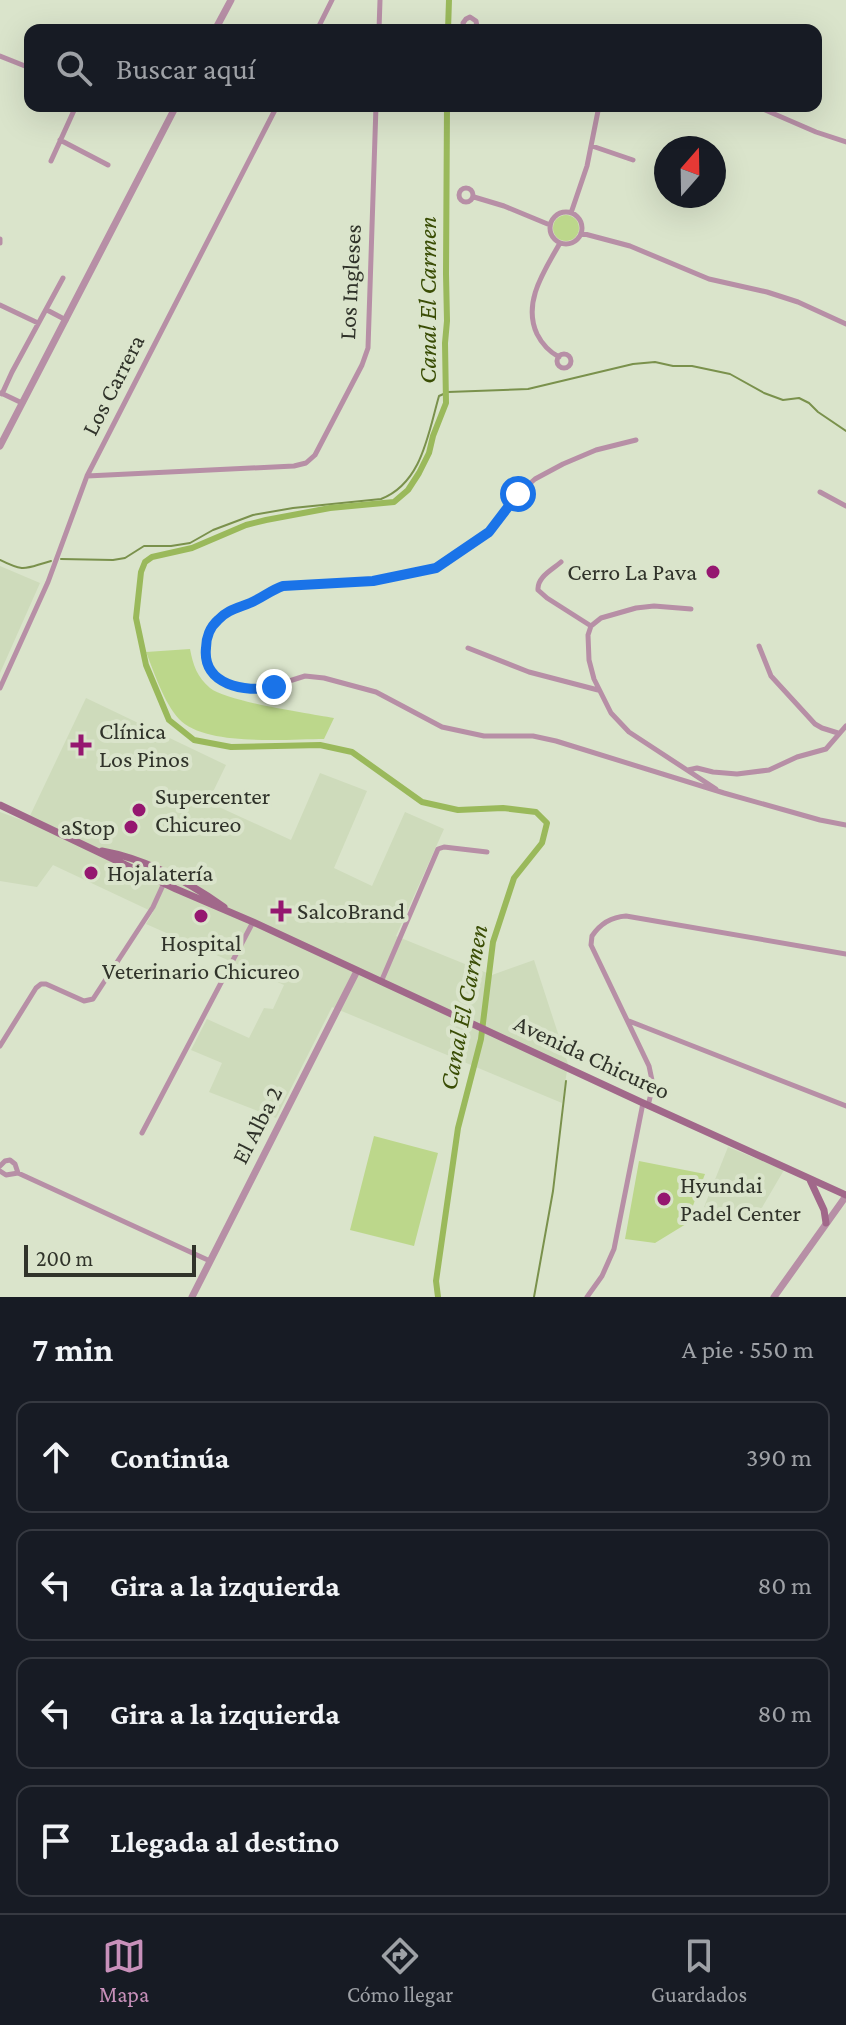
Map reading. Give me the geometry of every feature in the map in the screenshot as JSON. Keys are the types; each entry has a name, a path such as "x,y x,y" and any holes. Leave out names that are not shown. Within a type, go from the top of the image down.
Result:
{"main road":[{"name":"Avenida Chicureo","path":"0,805 846,1195"},
{"name":"Avenida Chicureo","path":"96,850 130,858 177,877 234,914"},
{"path":"809,1179 824,1210 826,1223"},
{"path":"824,1210 834,1212"}],"street":[{"path":"218,24 231,0"},
{"path":"320,24 332,0"},
{"path":"379,24 380,0"},
{"path":"0,56 24,66"},
{"path":"51,161 73,112"},
{"path":"0,446 173,112"},
{"name":"Los Carrera","path":"0,688 48,582 87,476 274,112"},
{"name":"Los Ingleses","path":"87,476 294,466 306,463 315,455 368,348 376,112"},
{"path":"571,213 583,182 598,112"},
{"path":"770,112 846,142"},
{"path":"60,140 108,165"},
{"path":"592,146 633,160"},
{"path":"474,197 490,200 550,225"},
{"path":"571,213 582,226 581,233 571,243 560,243 552,235 550,225 557,215 571,213"},
{"path":"581,233 630,246 709,279 798,302 846,324"},
{"path":"559,357 548,350 538,336 532,310 535,290 560,243"},
{"path":"22,403 1,393 63,278"},
{"path":"0,305 38,323"},
{"path":"47,310 66,320"},
{"path":"636,440 579,457 535,479 518,494 489,532 436,568 373,581 283,586 225,613 214,624 207,639 207,665 215,677 241,688 264,689 305,676 340,681 376,692 442,727 484,736 524,735 550,739 724,793 846,825"},
{"path":"820,492 846,506"},
{"path":"561,562 539,581 538,590 591,626"},
{"path":"691,609 654,606 601,618 591,626 588,635 589,660 611,713 629,732 724,793"},
{"path":"759,646 774,679 815,724 838,733"},
{"path":"468,648 529,672 599,690"},
{"path":"687,771 697,768 737,774 769,770 797,757 826,749 846,726"},
{"path":"381,982 438,849 487,852"},
{"path":"0,1046 41,984 84,1001 93,999 153,907 164,883"},
{"path":"587,1297 602,1276 614,1249 646,1105 653,1090 652,1072 591,942 596,930 615,917 626,916 846,954"},
{"path":"142,1133 253,922"},
{"name":"El Alba 2","path":"192,1297 357,971"},
{"path":"629,1021 846,1106"},
{"path":"18,1173 10,1160 0,1168 6,1175 18,1173 210,1261"},
{"path":"774,1297 846,1195"}],"shaded area":[{"path":"0,566 40,583 0,673"},
{"path":"86,698 226,765 208,802 291,840 320,773 367,791 334,868 372,886 405,812 444,829 396,936 492,975 534,960 568,1064 562,1103 332,1007 276,1118 209,1092 222,1063 191,1050 207,1019 249,1038 264,1008 273,1009 284,985 146,924 153,912 53,865 37,887 0,881 0,812 27,822"},
{"path":"728,1147 784,1170 753,1223 704,1207"}],"green space":[{"path":"566,215 575,219 579,228 575,237 566,241 557,237 553,228 557,219"},
{"path":"190,649 199,675 219,693 334,718 324,739 248,740 191,728 179,719 169,705 146,652"},
{"path":"374,1136 438,1153 414,1246 350,1230"},
{"name":"Hyundai Padel Center","path":"639,1161 705,1174 686,1224 655,1243 625,1239"}],"waterway":[{"name":"Canal El Carmen","path":"448,24 449,0"},
{"name":"Canal El Carmen","path":"438,1297 436,1281 458,1128 481,1039 493,942 514,878 542,843 547,823 536,812 503,808 458,810 422,802 352,752 320,745 231,747 194,740 169,720 146,665 136,618 141,572 145,562 152,557 192,548 246,525 266,520 330,508 394,502 408,490 419,473 446,403 447,112"},
{"path":"61,559 125,558 144,546 190,543 213,530 253,515 381,499 406,482 427,441 439,396 448,392 528,389 633,364 655,362 730,374 783,400 799,398 846,431"},
{"path":"0,560 26,568 51,561"},
{"path":"534,1297 553,1191 566,1081"}],"place":[{"name":"Cerro La Pava","path":"713,572"},
{"name":"Clínica Los Pinos","path":"81,745"},
{"name":"Supercenter Chicureo","path":"139,810"},
{"name":"aStop","path":"131,827"},
{"name":"Hojalatería","path":"91,873"},
{"name":"SalcoBrand","path":"281,911"},
{"name":"Hospital Veterinario Chicureo","path":"201,916"},
{"name":"Hyundai Padel Center","path":"664,1199"}],"route":[{"path":"274,687 241,688 221,681 211,672 205,657 207,639 214,624 225,613 283,586 373,581 436,568 489,532 518,494"}]}
